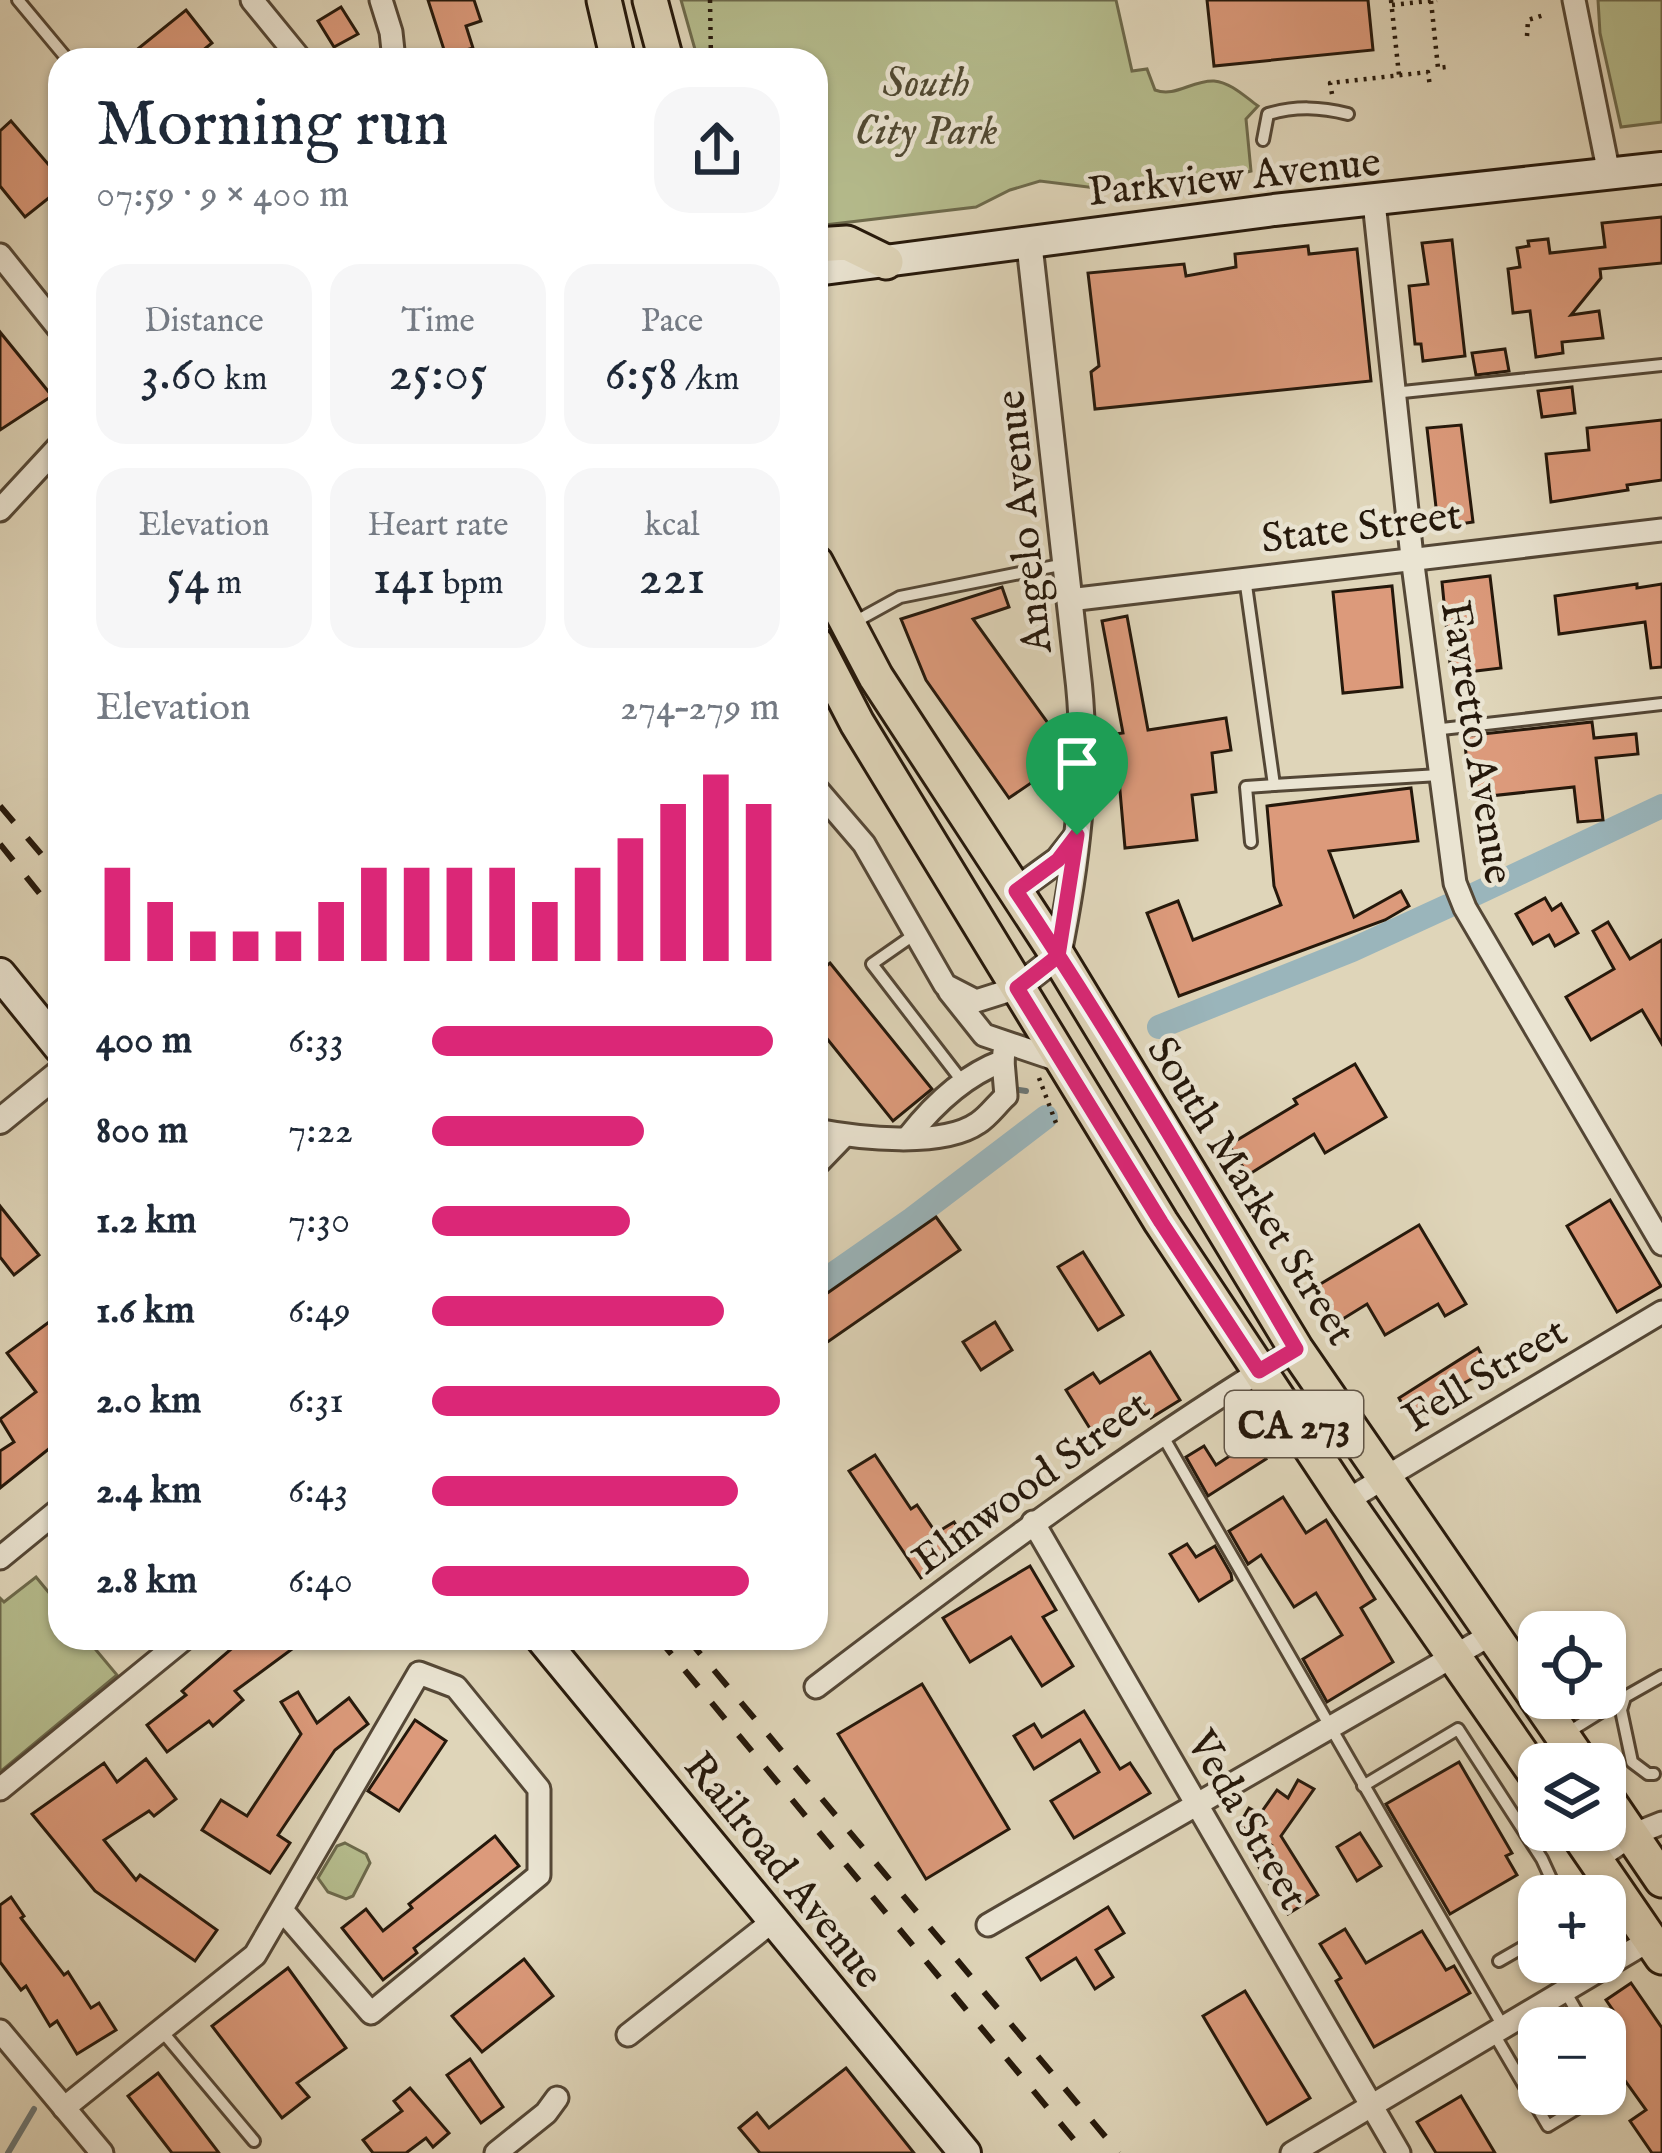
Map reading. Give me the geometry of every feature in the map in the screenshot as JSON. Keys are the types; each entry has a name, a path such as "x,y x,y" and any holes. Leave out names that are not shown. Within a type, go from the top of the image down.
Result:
{"main road":[{"path":"604,0 615,48"},
{"path":"650,0 663,48"},
{"name":"Parkview Avenue","path":"828,268 1274,210 1662,168"},
{"path":"828,244 847,243 886,262"},
{"name":"CA 273","path":"828,587 876,677 1058,956"},
{"name":"CA 273","path":"828,667 1017,988 1050,1068 1518,1749"},
{"name":"South Market Street","path":"1058,956 1296,1349 1567,1743"},
{"path":"0,974 48,1033"},
{"name":"Railroad Avenue","path":"551,1650 965,2153"},
{"path":"1647,1829 1662,1880"},
{"path":"1589,1851 1656,1949"}],"street":[{"path":"252,0 291,48"},
{"path":"381,0 393,48"},
{"path":"1574,0 1609,174"},
{"name":"Favretto Avenue","path":"1374,202 1433,730 1462,900 1662,1244"},
{"name":"Angelo Avenue","path":"1029,241 1082,730 1077,835 1058,956"},
{"path":"0,255 48,315"},
{"path":"0,510 48,458"},
{"name":"State Street","path":"1069,600 1662,530"},
{"path":"828,802 864,844 945,985 976,1029 1004,1052 1050,1068"},
{"path":"1016,891 1058,860 1077,835"},
{"path":"945,985 976,1001 1017,988 1058,956"},
{"path":"909,1136 925,1115 1004,1052"},
{"path":"828,1133 942,1138 978,1124 1006,1096 1004,1052"},
{"path":"0,1121 48,1082"},
{"path":"828,1153 844,1136"},
{"name":"Fell Street","path":"1346,1501 1662,1312"},
{"name":"Elmwood Street","path":"815,1687 1033,1522 1161,1433 1296,1349"},
{"path":"0,1558 48,1519"},
{"name":"Veda Street","path":"1033,1522 1400,2153"},
{"path":"988,1925 1492,1634"},
{"path":"0,1790 170,1650"},
{"path":"64,2108 255,1954 418,1673 456,1687 539,1789 539,1875 371,2013 282,1910"},
{"path":"1595,1860 1647,1829"},
{"path":"628,2035 773,1921"},
{"path":"1292,2153 1565,1991 1656,1949"},
{"path":"0,2031 102,2153"},
{"path":"496,2153 546,2113 557,2098"}],"lane":[{"path":"18,0 58,48"},
{"path":"1263,140 1268,115 1322,107 1348,114"},
{"path":"1394,394 1662,364"},
{"path":"848,626 900,598 1065,563"},
{"path":"1245,578 1274,784"},
{"path":"1433,730 1662,704"},
{"path":"1251,842 1246,787 1439,775"},
{"path":"915,934 872,964 963,1083"},
{"path":"1161,1433 1364,1786 1518,2068"},
{"path":"1626,1696 1662,1676"},
{"path":"1562,1736 1589,1719"},
{"path":"1623,1719 1632,1762 1654,1774"},
{"path":"1364,1786 1458,1729 1550,1875"},
{"path":"1499,1961 1518,1950"},
{"path":"1565,1991 1573,2007"},
{"path":"161,2030 254,2141"},
{"path":"1542,2115 1548,2126 1566,2115"}],"path":[{"path":"710,0 711,48"},
{"path":"1399,75 1391,3 1434,0 1438,68 1446,67"},
{"path":"1527,36 1528,20 1547,14"},
{"path":"1332,100 1330,83 1428,72 1430,87"},
{"path":"1050,1068 1056,1123"}],"green space":[{"name":"South City Park","path":"681,0 1116,0 1132,71 1147,69 1155,90 1170,92 1214,81 1232,87 1258,106 1246,119 1251,171 1219,179 1149,178 1104,189 1040,181 976,207 828,225 828,48 695,48"},
{"path":"1598,0 1662,0 1662,122 1621,127 1600,33"},
{"path":"36,1577 48,1592 48,1650 96,1650 117,1675 0,1772 0,1598 4,1602"},
{"path":"345,1843 366,1854 370,1863 353,1896 346,1899 328,1892 318,1878 337,1846"}],"building":[{"path":"428,0 474,0 481,21 466,26 473,48 443,48"},
{"path":"1207,0 1368,0 1373,50 1214,66"},
{"path":"341,7 358,34 334,47 318,21"},
{"path":"186,10 212,43 206,48 139,48"},
{"path":"11,121 48,164 48,199 25,217 0,186 0,131"},
{"path":"1662,217 1662,263 1600,269 1601,278 1571,315 1599,311 1603,338 1562,342 1563,353 1536,357 1530,311 1513,313 1508,269 1520,267 1517,248 1529,246 1528,241 1548,239 1550,253 1605,247 1602,223"},
{"path":"1452,240 1465,356 1423,361 1421,344 1415,344 1409,286 1428,284 1422,243"},
{"path":"1308,246 1309,254 1357,249 1371,381 1095,409 1091,372 1099,366 1088,273 1184,264 1186,276 1236,267 1235,254"},
{"path":"0,332 48,391 48,399 0,430"},
{"path":"1505,349 1509,371 1476,375 1472,353"},
{"path":"1572,387 1575,413 1542,417 1538,391"},
{"path":"1662,420 1662,480 1551,502 1546,454 1589,450 1587,428"},
{"path":"1461,425 1473,522 1447,526 1446,515 1437,516 1427,428"},
{"path":"1490,576 1501,668 1451,674 1442,582"},
{"path":"1637,584 1637,588 1662,584 1662,667 1651,668 1645,622 1559,634 1555,596"},
{"path":"1392,586 1402,687 1343,693 1333,592"},
{"path":"1002,587 1009,607 973,619 1058,737 1056,766 1009,798 926,680 901,619"},
{"path":"1127,616 1148,730 1226,718 1231,750 1212,753 1216,792 1192,795 1197,840 1125,848 1115,734 1123,733 1102,621"},
{"path":"1592,722 1594,738 1636,734 1638,754 1596,758 1603,820 1578,822 1574,787 1471,798 1464,736"},
{"path":"1411,788 1418,841 1329,851 1354,917 1401,891 1409,906 1385,920 1179,996 1147,913 1178,901 1193,940 1281,905 1274,886 1267,806"},
{"path":"1545,898 1552,910 1561,904 1578,933 1555,946 1549,935 1533,944 1516,914"},
{"path":"1608,922 1630,959 1662,940 1662,1044 1642,1010 1591,1040 1566,997 1614,969 1593,931"},
{"path":"828,965 932,1089 893,1121 828,1040"},
{"path":"1355,1064 1386,1117 1325,1153 1314,1134 1248,1175 1229,1145"},
{"path":"1610,1200 1661,1286 1617,1312 1567,1226"},
{"path":"0,1206 39,1255 14,1275 0,1257"},
{"path":"936,1217 960,1250 828,1342 828,1293"},
{"path":"1419,1225 1466,1304 1445,1316 1438,1304 1385,1335 1367,1304 1333,1325 1312,1289"},
{"path":"1083,1252 1123,1315 1098,1330 1058,1267"},
{"path":"995,1322 1012,1350 981,1370 963,1342"},
{"path":"48,1323 48,1450 0,1488 0,1451 14,1442 0,1419 36,1392 7,1353"},
{"path":"1478,1348 1489,1369 1408,1415 1399,1398"},
{"path":"1150,1352 1180,1400 1151,1418 1143,1404 1094,1435 1066,1390 1093,1373 1100,1383"},
{"path":"1254,1440 1266,1459 1208,1496 1186,1457 1204,1446 1216,1465"},
{"path":"875,1455 911,1509 917,1505 936,1533 954,1522 969,1545 921,1578 849,1471"},
{"path":"1283,1497 1306,1533 1326,1520 1375,1599 1361,1608 1393,1662 1327,1702 1303,1659 1342,1635 1316,1593 1294,1607 1261,1555 1248,1564 1229,1531"},
{"path":"1187,1544 1196,1557 1215,1546 1231,1574 1232,1580 1199,1601 1170,1554"},
{"path":"1030,1566 1056,1610 1043,1617 1073,1666 1042,1686 1011,1637 970,1662 943,1618"},
{"path":"230,1650 291,1650 235,1691 243,1700 213,1726 209,1721 167,1752 147,1725 186,1695 182,1691"},
{"path":"922,1684 1009,1829 926,1879 838,1734"},
{"path":"298,1692 317,1723 349,1698 368,1724 335,1750 278,1835 290,1843 270,1873 202,1830 221,1800 247,1816 301,1734 281,1702"},
{"path":"1084,1711 1120,1769 1130,1763 1150,1793 1074,1838 1051,1801 1099,1772 1080,1740 1034,1769 1014,1736 1034,1724 1042,1737"},
{"path":"415,1720 446,1741 399,1811 368,1791"},
{"path":"146,1759 176,1799 154,1816 149,1811 104,1840 136,1880 140,1875 217,1930 195,1961 95,1891 32,1814 104,1763 117,1782"},
{"path":"1459,1762 1512,1853 1506,1856 1517,1875 1450,1914 1386,1804"},
{"path":"1298,1780 1314,1789 1281,1836 1318,1895 1288,1914 1252,1856 1271,1845 1239,1825 1249,1808 1260,1814 1277,1790 1288,1798"},
{"path":"1360,1833 1381,1866 1357,1881 1337,1847"},
{"path":"495,1836 519,1866 414,1948 417,1953 383,1980 342,1928 366,1909 383,1931 412,1908 409,1904"},
{"path":"11,1897 64,1975 68,1972 91,2008 99,2003 116,2030 77,2054 57,2021 50,2026 26,1986 21,1990 0,1962 0,1905"},
{"path":"1108,1907 1124,1933 1096,1950 1113,1977 1095,1989 1076,1958 1041,1980 1027,1958"},
{"path":"1345,1929 1366,1963 1422,1931 1446,1970 1454,1966 1470,1993 1374,2047 1320,1944"},
{"path":"524,1959 553,1996 482,2052 452,2016"},
{"path":"288,1968 346,2048 297,2083 309,2097 282,2118 212,2026"},
{"path":"1631,1983 1662,2028 1662,2153 1652,2153 1630,2121 1646,2110 1626,2082 1626,2007 1611,2007 1606,2000"},
{"path":"1245,1991 1310,2098 1267,2124 1203,2016"},
{"path":"470,2059 503,2107 481,2123 447,2075"},
{"path":"846,2068 914,2153 760,2153 739,2128 757,2113 769,2128"},
{"path":"158,2073 219,2153 172,2153 128,2096"},
{"path":"410,2088 449,2133 433,2147 426,2138 406,2153 373,2153 363,2140 402,2111 394,2101"},
{"path":"1461,2096 1495,2153 1436,2153 1417,2122"}],"waterway":[{"path":"1471,896 1662,806"},
{"path":"1159,1027 1448,906"},
{"path":"1013,1089 1026,1091"},
{"path":"828,1278 1046,1117"},
{"path":"8,2153 34,2109"}],"railway":[{"path":"0,806 48,862"},
{"path":"0,844 48,904"},
{"path":"668,1650 1085,2153"},
{"path":"697,1650 1119,2153"}],"route":[{"path":"1077,835 1058,860 1016,891 1058,956 1206,1196 1296,1349 1259,1371 1017,988 1058,956 1077,835"}]}
